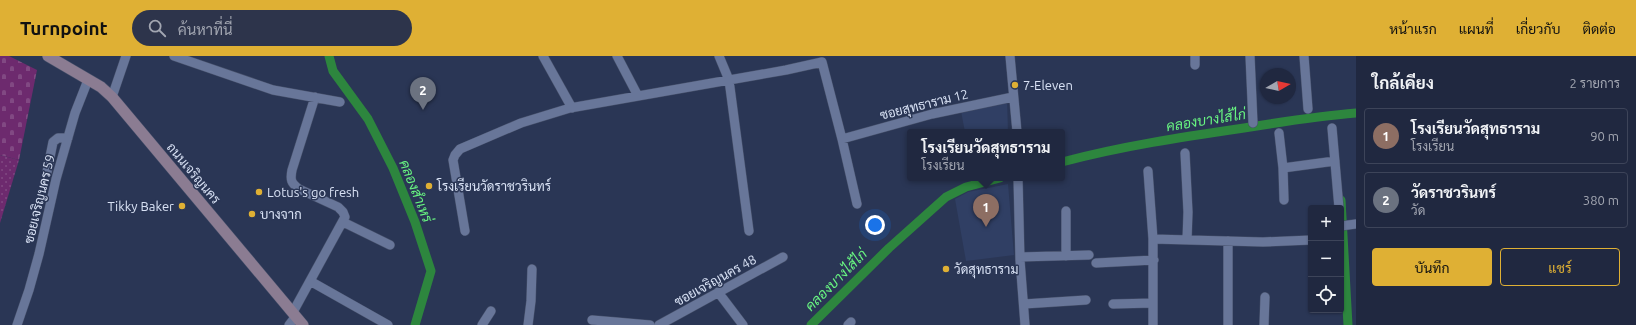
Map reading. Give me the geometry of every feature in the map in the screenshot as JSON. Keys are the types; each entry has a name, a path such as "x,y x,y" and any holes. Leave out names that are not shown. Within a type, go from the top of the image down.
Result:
{"main road":[{"name":"ถนนเจริญนคร","path":"48,56 101,88 112,98 292,318 303,325"}],"street":[{"path":"112,98 126,56"},
{"path":"174,56 273,90 340,102"},
{"path":"543,56 572,108"},
{"path":"617,56 638,96"},
{"path":"719,56 729,80 749,231"},
{"path":"1010,56 1016,129"},
{"path":"1250,56 1253,123"},
{"path":"1304,56 1308,109"},
{"path":"465,231 453,160 455,154 460,150 521,123 572,108 822,62 857,204"},
{"name":"ซอยเจริญนคร 59","path":"17,325 39,254 56,179 75,113 88,80"},
{"path":"292,318 310,281 344,222 345,217 343,212 338,207 299,189 293,185 290,179 315,97"},
{"name":"ซอยสุทธาราม 12","path":"842,139 932,114 1013,97"},
{"path":"1332,128 1338,205"},
{"path":"1280,133 1284,200"},
{"path":"46,172 53,142 58,138 68,138"},
{"path":"1184,153 1188,212 1187,240"},
{"path":"1283,168 1335,161"},
{"path":"1148,171 1154,260 1153,325"},
{"path":"1018,181 1020,257 1025,325"},
{"path":"1066,211 1066,256"},
{"path":"344,222 390,245"},
{"path":"1153,239 1228,241 1308,240"},
{"path":"1228,241 1228,325"},
{"path":"1020,257 1089,255"},
{"name":"ซอยเจริญนคร 48","path":"659,325 783,257"},
{"path":"1096,263 1154,260"},
{"path":"528,325 531,301 532,269"},
{"path":"310,281 388,325"},
{"path":"718,292 743,325"},
{"path":"1264,325 1265,297"},
{"path":"1024,304 1086,300"},
{"path":"1113,304 1153,303"},
{"path":"482,325 491,312"},
{"path":"592,320 650,325"}],"shaded area":[{"path":"1007,99 1008,129 964,129 961,111"},
{"path":"1008,184 1014,255 966,261 955,199 968,192"}],"green space":[{"path":"0,56 9,56 37,70 19,160 0,155"},
{"path":"0,155 19,160 0,223"}],"waterway":[{"name":"คลองสำเหร่","path":"329,56 333,71 368,119 393,168 415,222 431,271 415,325"},
{"name":"คลองบางไส้ไก่","path":"1065,161 1107,151 1175,138 1300,119 1356,113"},
{"name":"คลองบางไส้ไก่","path":"811,325 889,248 946,197 966,187 989,181"},
{"path":"1341,200 1348,325"}],"place":[{"name":"7-Eleven","path":"1015,85"},
{"name":"วัดราชวรินทร์","path":"423,110"},
{"name":"โรงเรียนวัดราชวรินทร์","path":"429,186"},
{"name":"Lotus's go fresh","path":"259,192"},
{"name":"Tikky Baker","path":"182,206"},
{"name":"บางจาก","path":"252,214"},
{"name":"โรงเรียนวัดสุทธาราม","path":"986,227"},
{"name":"วัดสุทธาราม","path":"946,269"}]}
